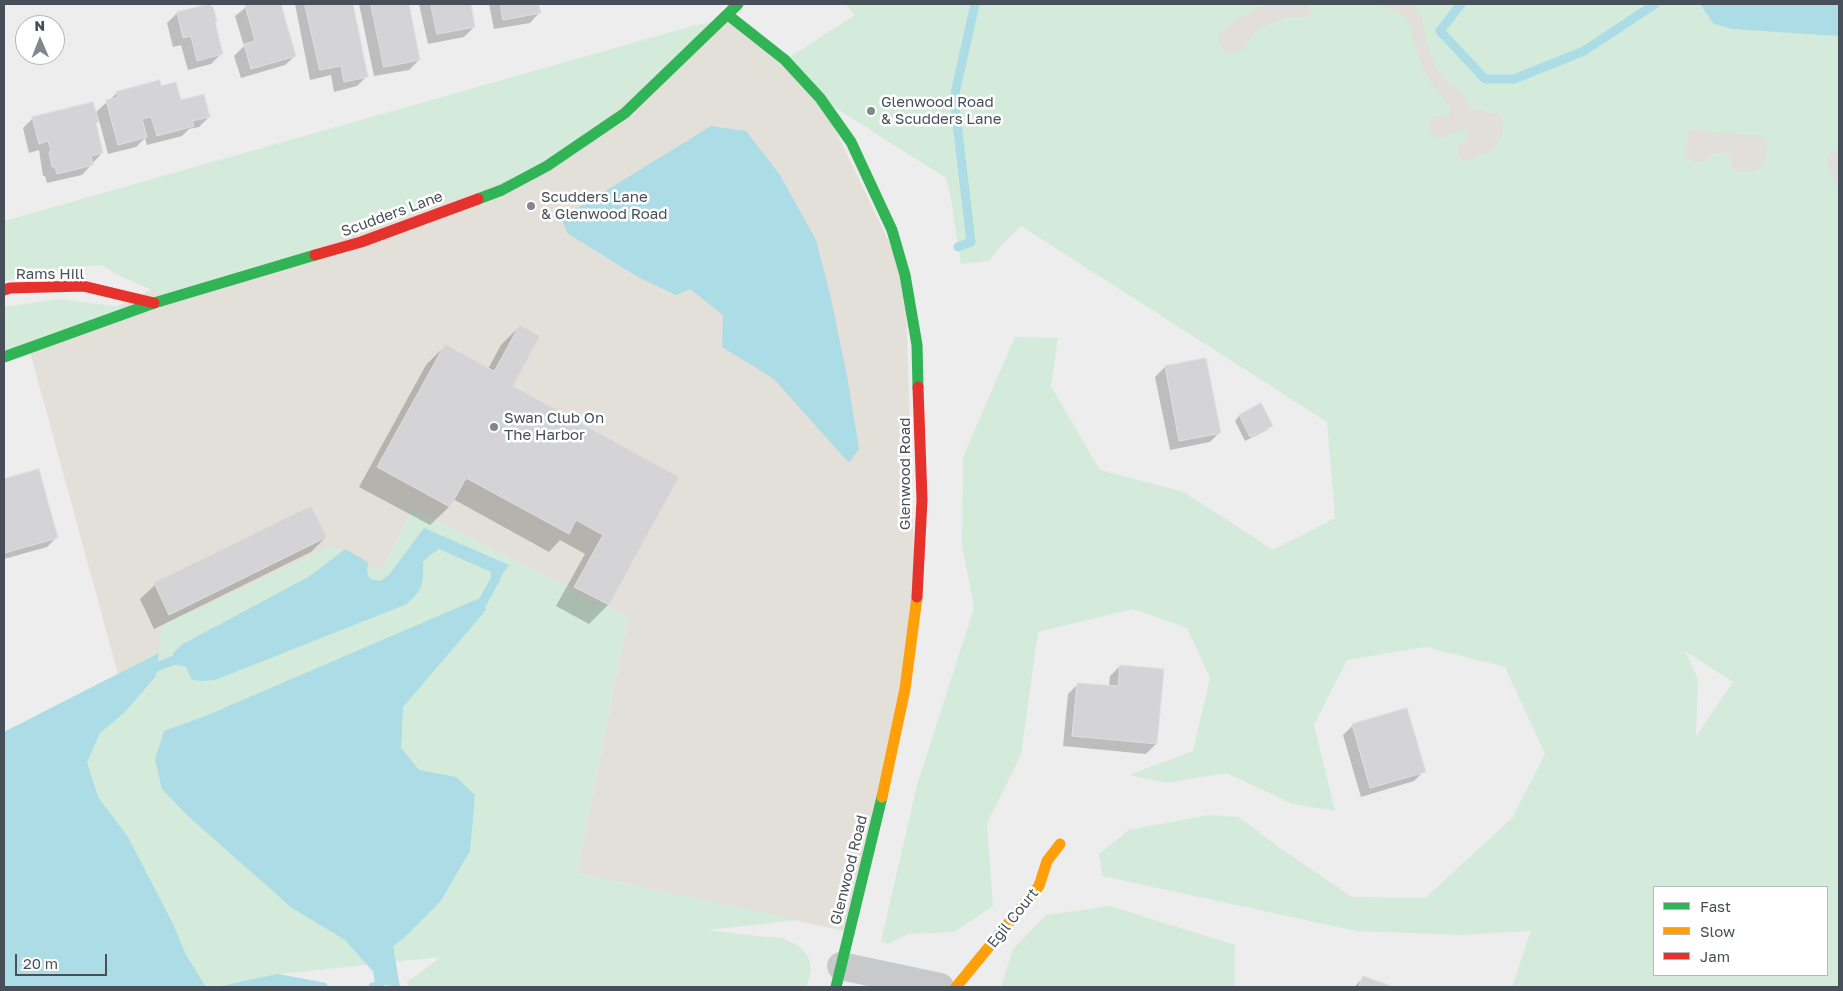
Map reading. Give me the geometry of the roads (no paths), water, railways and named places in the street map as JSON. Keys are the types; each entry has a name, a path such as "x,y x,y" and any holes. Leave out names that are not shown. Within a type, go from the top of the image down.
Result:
{"main road":[{"name":"Scudders Lane","path":"4,356 154,303 361,242 502,190 547,166 625,113 728,16 738,4"},
{"name":"Glenwood Road","path":"728,16 785,60 820,98 851,142 892,230 905,275 917,345 922,500 916,614 905,689 888,774 838,977"},
{"name":"Rams Hill","path":"4,290 83,286 154,303"},
{"name":"Egil Court","path":"956,987 1039,886 1048,861 1060,844"}],"street":[{"path":"838,977 940,987"}],"water":[{"path":"1700,4 1839,4 1839,36 1733,29 1714,24"},
{"path":"711,126 746,131 780,175 816,240 830,294 847,376 859,449 849,463 774,379 722,347 723,315 690,289 676,295 638,277 567,233 563,222 573,211"},
{"path":"424,528 509,565 495,589 491,588 491,572 439,549 423,562 421,585 407,604 215,680 192,680 186,667 173,664 173,653 183,644 310,576 345,549 368,562 367,572 370,579 380,581 389,575"},
{"path":"480,598 486,610 403,707 401,748 419,770 456,777 475,795 470,851 440,902 405,937 393,946 400,987 385,985 345,940 292,908 189,817 162,789 155,759 164,731 203,717"},
{"path":"159,653 155,677 125,712 100,733 87,762 98,797 128,837 173,924 186,955 206,987 4,987 4,732"},
{"path":"277,974 326,983 328,987 217,987"}],"waterway":[{"path":"958,247 971,242 954,98 975,4"},
{"path":"1461,4 1440,31 1485,79 1514,79 1584,51 1655,4"},
{"path":"476,611 496,578"},
{"path":"148,674 156,667 185,656"},
{"path":"373,987 380,985 377,968"}],"place":[{"name":"Glenwood Road & Scudders Lane","path":"871,111"},
{"name":"Scudders Lane & Glenwood Road","path":"531,206"},
{"name":"Swan Club On The Harbor","path":"494,427"}]}
